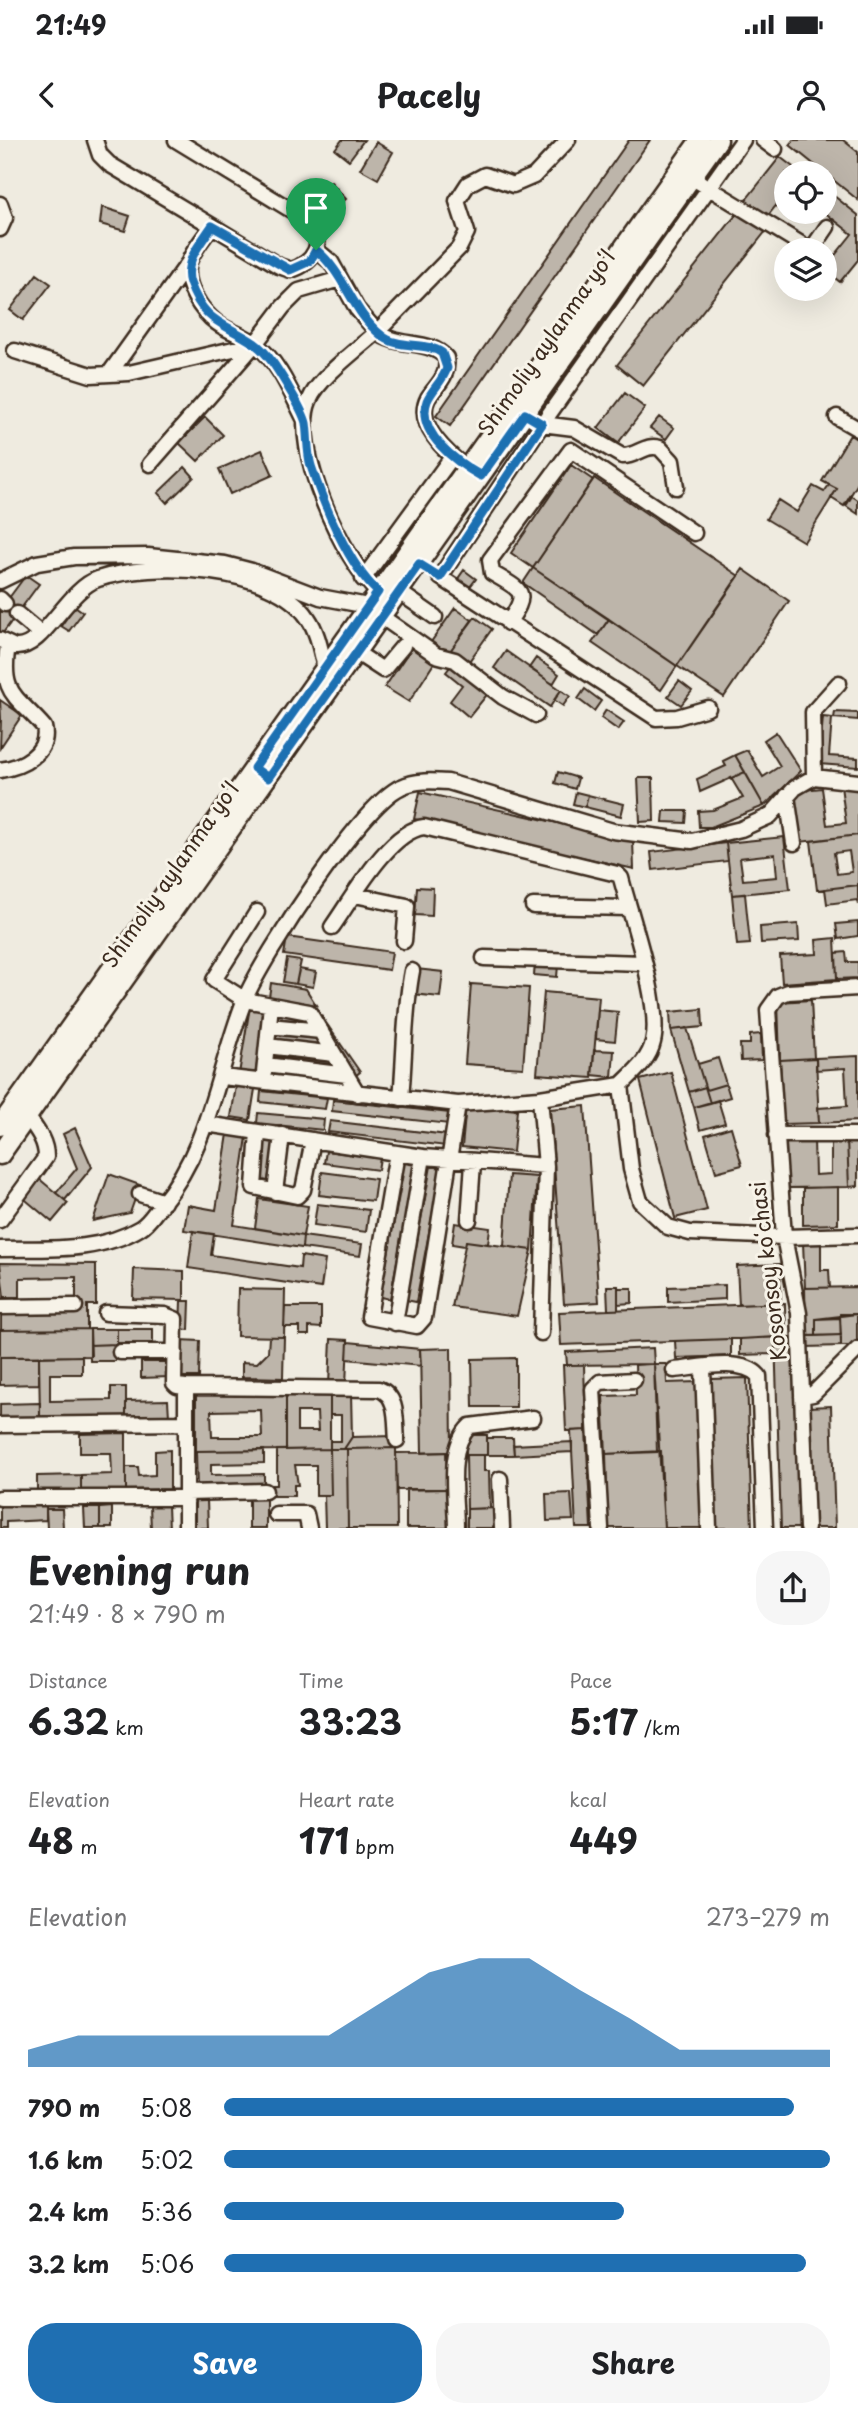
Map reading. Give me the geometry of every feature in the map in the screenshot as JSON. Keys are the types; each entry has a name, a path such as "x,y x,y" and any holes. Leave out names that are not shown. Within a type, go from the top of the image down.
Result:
{"main road":[{"name":"Shimoliy aylanma yoʻl","path":"0,1155 261,773 325,668 376,605 466,467 700,140"},
{"name":"Shimoliy aylanma yoʻl","path":"0,1126 261,773 357,653 376,605 399,592 419,564 466,467 525,414 718,140"}],"street":[{"path":"95,140 100,155 109,164 290,270 310,261 319,240 317,230 309,221 176,140"},
{"path":"305,420 313,394 444,266 466,237 457,201 468,184 485,174 513,185 534,176 568,140"},
{"path":"440,577 542,424 743,140"},
{"path":"691,177 806,247 814,246 827,227"},
{"path":"0,204 5,218 0,229"},
{"path":"109,374 212,226"},
{"path":"316,250 331,262 357,309 377,332 394,342 438,350 446,358 444,377 430,396 426,413 430,429 466,467 363,579"},
{"path":"189,262 189,279 203,310 217,323 255,344 272,361 305,420 310,463 330,514 376,605 436,656 455,660 503,697 536,715"},
{"path":"150,464 299,292 340,279"},
{"path":"15,351 91,375 129,373 255,344"},
{"path":"525,414 542,424 574,428 622,456 630,456 648,447 660,448 672,461 676,487"},
{"path":"837,417 858,429"},
{"path":"509,623 522,603 523,595 519,589 492,573 491,560 571,450 694,533"},
{"path":"0,581 37,563 74,557 148,556 225,564 284,582 320,597 376,605"},
{"path":"419,564 656,718 677,717 708,708"},
{"path":"0,770 27,762 41,748 46,734 44,727 9,692 2,667 4,642 22,648 41,634 76,591 96,579 128,571 224,574 274,591 298,606 312,626 325,668"},
{"path":"399,592 435,617"},
{"path":"17,614 41,634"},
{"path":"357,653 383,670 402,646"},
{"path":"814,777 813,712 839,683"},
{"path":"0,1249 102,1244 143,1227 164,1202 193,1155 222,1077 245,1000 263,962 319,879 381,801 399,787 430,780 448,782 613,831 692,841 751,825 770,816 787,796 814,777 858,782"},
{"path":"787,796 794,843"},
{"path":"222,1077 458,1104 540,1098 621,1084 646,1060 653,1044 656,1016 621,878 617,874 424,827 412,828 401,835 332,927"},
{"path":"355,895 407,906 404,942"},
{"path":"533,906 629,908"},
{"path":"257,912 213,979 245,1000 309,1012 358,1094"},
{"path":"484,958 642,962"},
{"path":"401,1098 408,1017 406,1000 412,971"},
{"name":"Kosonsoy koʻchasi","path":"807,1528 799,1313 784,1237 768,1027 772,1002 788,992 858,988"},
{"path":"263,1082 271,1005"},
{"path":"269,1026 321,1031"},
{"path":"267,1046 334,1054"},
{"path":"265,1065 347,1075"},
{"path":"621,1084 631,1169 640,1201 668,1227 690,1233 784,1237 858,1235"},
{"path":"540,1098 546,1166 541,1333"},
{"path":"397,1153 369,1314 370,1319 417,1325 423,1321 458,1104"},
{"path":"0,1220 46,1157 46,1147 40,1134 27,1116"},
{"path":"206,1124 423,1157 473,1163 546,1166"},
{"path":"258,1132 252,1183 256,1188 275,1192 301,1194 313,1140"},
{"path":"275,1192 282,1135"},
{"path":"776,1135 858,1135"},
{"path":"395,1323 423,1157"},
{"path":"469,1220 473,1163"},
{"path":"140,1194 164,1202"},
{"path":"0,1307 75,1306"},
{"path":"106,1313 171,1315 177,1325 174,1383 187,1387 386,1391 393,1402 397,1440"},
{"path":"802,1396 813,1394 858,1349"},
{"path":"120,1352 175,1352"},
{"path":"674,1370 741,1366 753,1369 759,1376 765,1528"},
{"path":"703,1368 709,1528"},
{"path":"601,1528 593,1389 600,1382 634,1380"},
{"path":"186,1528 187,1387"},
{"path":"456,1528 456,1455 463,1433 470,1426 533,1418"},
{"path":"0,1425 186,1423"},
{"path":"500,1479 502,1528"},
{"path":"0,1498 265,1491"},
{"path":"276,1514 306,1514 309,1528"}],"building":[{"path":"342,140 364,140 349,160 335,149"},
{"path":"629,140 650,140 450,426 436,416"},
{"path":"794,140 843,140 858,152 858,200 837,183 837,161 810,161 790,145"},
{"path":"376,142 393,152 378,179 360,169"},
{"path":"774,165 774,208 766,218 745,201"},
{"path":"331,182 346,199 328,215 313,199"},
{"path":"837,198 858,215 858,260 840,282 837,280 837,253 852,234 837,222"},
{"path":"102,207 130,216 125,231 100,224"},
{"path":"740,210 766,231 643,386 617,365"},
{"path":"37,274 51,284 23,320 10,310"},
{"path":"625,393 645,408 618,443 598,428"},
{"path":"205,417 223,435 198,461 179,443"},
{"path":"659,417 674,428 666,439 650,428"},
{"path":"850,435 858,440 858,483 844,506 831,498 837,489 822,481"},
{"path":"262,450 273,475 230,494 219,469"},
{"path":"571,465 593,480 533,568 511,553"},
{"path":"185,467 194,477 167,503 158,493"},
{"path":"594,478 739,576 677,666 533,568"},
{"path":"829,485 837,489 804,542 766,519 778,500 797,512 813,486 824,492"},
{"path":"852,496 858,500 858,514 846,506"},
{"path":"533,568 609,619 598,635 523,583"},
{"path":"743,569 789,601 724,697 677,666"},
{"path":"464,570 476,579 469,588 457,580"},
{"path":"26,575 39,584 0,637 0,610"},
{"path":"75,606 83,612 69,631 61,626"},
{"path":"455,608 472,620 448,654 431,642"},
{"path":"475,617 492,629 467,664 450,651"},
{"path":"609,619 677,666 661,690 592,643"},
{"path":"413,645 436,660 409,702 385,687"},
{"path":"506,651 561,690 550,707 494,668"},
{"path":"536,658 559,674 553,684 529,668"},
{"path":"454,662 490,691 469,717 450,701 462,685 446,672"},
{"path":"679,681 692,691 681,705 668,696"},
{"path":"585,689 601,701 594,711 578,699"},
{"path":"561,690 570,696 563,706 554,700"},
{"path":"0,700 22,715 0,748 1,719"},
{"path":"606,710 624,722 618,730 601,718"},
{"path":"835,712 858,713 858,720 834,718"},
{"path":"823,717 832,718 829,756 858,758 858,767 819,764"},
{"path":"776,732 801,771 764,806 735,755 747,750 763,777 780,766 764,740"},
{"path":"735,755 745,772 700,792 697,779 726,766 723,761"},
{"path":"558,772 578,778 575,789 555,783"},
{"path":"745,772 764,806 711,827 699,827 698,811 713,810 743,798 731,778"},
{"path":"638,778 653,778 654,821 640,822"},
{"path":"858,784 858,835 800,842 794,791 822,788 827,825 846,823 841,786"},
{"path":"420,792 633,840 634,869 414,819"},
{"path":"576,792 588,795 585,807 573,804"},
{"path":"588,795 624,804 621,816 585,807"},
{"path":"664,811 687,811 686,823 663,822"},
{"path":"858,835 858,885 817,890 811,841","holes":["849,851 852,872 837,874 834,853"]},
{"path":"784,837 790,889 732,895 726,843","holes":["775,854 777,877 743,880 740,858"]},
{"path":"726,843 728,861 653,870 651,852"},
{"path":"858,885 858,905 857,900 827,904 825,889"},
{"path":"417,887 433,888 432,916 415,915"},
{"path":"745,894 750,944 737,945 732,895"},
{"path":"858,922 858,936 838,939 836,924"},
{"path":"798,924 799,941 761,943 760,927"},
{"path":"287,937 392,952 389,970 284,955"},
{"path":"835,938 837,979 782,983 780,956 817,954 816,940"},
{"path":"846,952 847,962 858,962 858,978 837,979 836,953"},
{"path":"287,959 301,961 296,984 283,982"},
{"path":"535,963 558,965 557,977 534,975"},
{"path":"299,969 316,972 313,987 296,984"},
{"path":"416,969 443,972 440,997 413,994"},
{"path":"271,983 306,989 316,1005 269,997"},
{"path":"471,984 529,988 523,1068 465,1064"},
{"path":"544,992 599,997 592,1078 537,1074"},
{"path":"811,1000 814,1058 780,1060 778,1002"},
{"path":"306,1005 315,1007 360,1072 355,1076"},
{"path":"250,1006 266,1008 255,1076 239,1074"},
{"path":"702,1009 703,1027 671,1030 670,1012"},
{"path":"598,1010 618,1012 615,1041 596,1039"},
{"path":"271,1011 310,1015 308,1026 270,1022"},
{"path":"687,1028 705,1087 689,1092 671,1030"},
{"path":"269,1031 320,1036 319,1047 268,1041"},
{"path":"761,1034 762,1060 741,1061 740,1044 750,1044 750,1035"},
{"path":"268,1050 328,1056 331,1067 266,1061"},
{"path":"594,1050 614,1051 612,1077 592,1075"},
{"path":"858,1056 858,1121 819,1123 818,1108 847,1106 845,1068 816,1070 816,1058"},
{"path":"718,1058 726,1084 706,1090 698,1064"},
{"path":"816,1058 819,1123 783,1124 780,1060"},
{"path":"265,1069 329,1076 328,1086 264,1079"},
{"path":"671,1072 707,1210 675,1218 640,1080"},
{"path":"726,1084 730,1097 710,1103 706,1090"},
{"path":"236,1086 255,1089 250,1120 231,1117"},
{"path":"705,1087 710,1103 694,1107 689,1092"},
{"path":"261,1091 327,1098 325,1109 260,1102"},
{"path":"333,1100 450,1113 449,1124 332,1111"},
{"path":"718,1100 725,1123 700,1130 694,1107"},
{"path":"466,1105 517,1110 513,1152 462,1147"},
{"path":"585,1106 599,1302 564,1304 550,1109"},
{"path":"258,1113 324,1119 323,1130 257,1123"},
{"path":"330,1121 447,1135 446,1146 328,1132"},
{"path":"731,1127 742,1165 716,1172 705,1135"},
{"path":"75,1128 92,1167 65,1200 56,1193 77,1168 63,1134"},
{"path":"228,1134 247,1137 234,1225 303,1236 302,1248 184,1230 188,1205 216,1210"},
{"path":"847,1139 858,1139 858,1186 849,1187"},
{"path":"847,1139 849,1187 787,1188 786,1141 814,1140 815,1175 831,1174 831,1140"},
{"path":"264,1140 274,1142 268,1181 258,1179"},
{"path":"326,1151 380,1158 378,1170 324,1163"},
{"path":"405,1163 415,1165 390,1299 380,1297"},
{"path":"431,1166 441,1168 416,1302 406,1300"},
{"path":"322,1172 376,1179 373,1201 319,1195"},
{"path":"109,1174 140,1185 130,1213 93,1221"},
{"path":"509,1175 537,1177 532,1250 504,1246"},
{"path":"37,1177 68,1203 52,1222 21,1196"},
{"path":"838,1187 838,1224 803,1225 803,1188"},
{"path":"259,1199 308,1206 303,1236 255,1228"},
{"path":"317,1204 369,1210 366,1232 314,1225"},
{"path":"455,1223 490,1228 488,1244 466,1241 465,1246 452,1244"},
{"path":"193,1231 214,1234 211,1255 300,1268 301,1256 325,1260 321,1288 188,1268"},
{"path":"303,1236 362,1244 360,1256 302,1248"},
{"path":"466,1241 532,1250 517,1316 452,1307"},
{"path":"821,1242 821,1270 829,1270 830,1288 805,1288 803,1243"},
{"path":"0,1263 96,1264 96,1305 87,1305 87,1329 1,1330 1,1312 76,1311 76,1277 20,1278 20,1297 4,1297"},
{"path":"780,1264 781,1303 739,1305 737,1266"},
{"path":"134,1269 184,1271 184,1300 133,1299"},
{"path":"725,1285 725,1299 668,1302 668,1287"},
{"path":"607,1286 618,1286 618,1310 608,1310"},
{"path":"858,1287 858,1319 857,1314 816,1319 816,1336 806,1336 805,1288"},
{"path":"618,1288 632,1288 632,1303 618,1304"},
{"path":"238,1289 285,1290 284,1337 237,1336"},
{"path":"181,1301 190,1301 189,1330 180,1329"},
{"path":"785,1303 786,1337 561,1345 559,1312"},
{"path":"285,1307 321,1307 321,1328 309,1327 309,1335 300,1335 300,1327 284,1327"},
{"path":"840,1314 857,1314 857,1346 841,1346"},
{"path":"840,1318 841,1335 816,1336 816,1319"},
{"path":"90,1329 117,1329 117,1344 90,1345"},
{"path":"90,1329 91,1356 0,1357 0,1330"},
{"path":"117,1329 153,1329 153,1343 117,1343"},
{"path":"841,1335 841,1346 806,1347 806,1336"},
{"path":"269,1337 284,1337 283,1378 242,1377 242,1362 257,1363 268,1352"},
{"path":"775,1337 775,1354 740,1355 740,1339"},
{"path":"775,1337 796,1337 802,1528 781,1528"},
{"path":"331,1339 348,1340 346,1385 329,1385"},
{"path":"731,1339 731,1356 676,1358 675,1341"},
{"path":"180,1340 200,1341 199,1377 179,1377"},
{"path":"348,1342 420,1349 421,1366 347,1359"},
{"path":"115,1344 115,1361 90,1361 90,1345"},
{"path":"451,1348 452,1452 422,1453 420,1349"},
{"path":"653,1348 654,1364 567,1365 566,1352"},
{"path":"82,1356 82,1374 50,1374 50,1401 111,1400 111,1387 126,1387 126,1418 40,1419 39,1357"},
{"path":"0,1357 39,1357 39,1384 0,1385"},
{"path":"516,1358 516,1407 473,1407 472,1359"},
{"path":"141,1362 169,1362 169,1377 141,1378"},
{"path":"654,1364 657,1452 606,1454 603,1396 636,1395 635,1365"},
{"path":"654,1364 666,1364 667,1383 697,1382 703,1528 664,1528"},
{"path":"563,1365 584,1365 586,1430 566,1431"},
{"path":"747,1378 752,1528 716,1528 711,1379"},
{"path":"330,1393 330,1449 286,1450 286,1394","holes":["297,1412 317,1412 318,1431 297,1431"]},
{"path":"330,1393 351,1393 352,1437 344,1449 330,1449 330,1441 341,1441 341,1415 330,1415"},
{"path":"286,1394 286,1450 196,1451 196,1395","holes":["261,1410 262,1437 212,1437 211,1411"]},
{"path":"168,1400 169,1417 126,1418 126,1401"},
{"path":"40,1403 40,1419 0,1419 0,1404"},
{"path":"831,1406 835,1528 811,1528 807,1407"},
{"path":"586,1430 591,1528 576,1528 571,1431"},
{"path":"126,1433 126,1490 81,1491 81,1475 112,1474 111,1453 80,1453 80,1434"},
{"path":"466,1435 487,1435 487,1455 466,1455"},
{"path":"394,1436 394,1448 344,1449 352,1437"},
{"path":"487,1438 513,1438 514,1455 487,1455"},
{"path":"572,1442 572,1452 514,1455 513,1445"},
{"path":"396,1448 397,1528 348,1528 347,1449"},
{"path":"330,1449 347,1449 348,1528 325,1528 324,1495 331,1495"},
{"path":"330,1449 331,1495 316,1495 316,1465 295,1465 298,1485 294,1485 294,1496 270,1496 270,1485 277,1485 277,1450"},
{"path":"170,1450 170,1489 126,1490 126,1467 138,1467 139,1476 155,1475 155,1451"},
{"path":"264,1450 264,1463 211,1464 211,1475 264,1474 264,1488 197,1489 196,1451"},
{"path":"661,1451 664,1528 608,1528 606,1454"},
{"path":"446,1452 447,1489 397,1490 396,1453"},
{"path":"466,1455 484,1455 484,1471 489,1471 490,1508 467,1509"},
{"path":"81,1475 81,1491 37,1492 37,1476"},
{"path":"406,1489 449,1489 450,1528 406,1528"},
{"path":"571,1493 573,1520 547,1521 546,1494"},
{"path":"249,1499 266,1499 266,1528 249,1528"},
{"path":"195,1500 207,1500 208,1528 195,1528"},
{"path":"46,1503 46,1520 6,1522 6,1528 0,1528 0,1505"},
{"path":"150,1506 168,1506 169,1528 151,1528"},
{"path":"112,1507 112,1528 100,1528 100,1508"},
{"path":"84,1508 100,1508 100,1528 85,1528"},
{"path":"500,1508 500,1528 467,1528 467,1509"},
{"path":"46,1509 62,1509 63,1528 47,1528"}],"route":[{"path":"212,226 290,270 310,261 316,250 331,262 357,309 384,338 438,350 446,358 444,377 426,404 426,413 430,429 441,445 466,468 481,476 525,414 542,424 440,577 419,564 268,778 254,768 378,592 363,579 330,514 310,463 305,420 286,385 272,361 255,344 217,323 203,310 189,279 189,262 212,226"}]}
